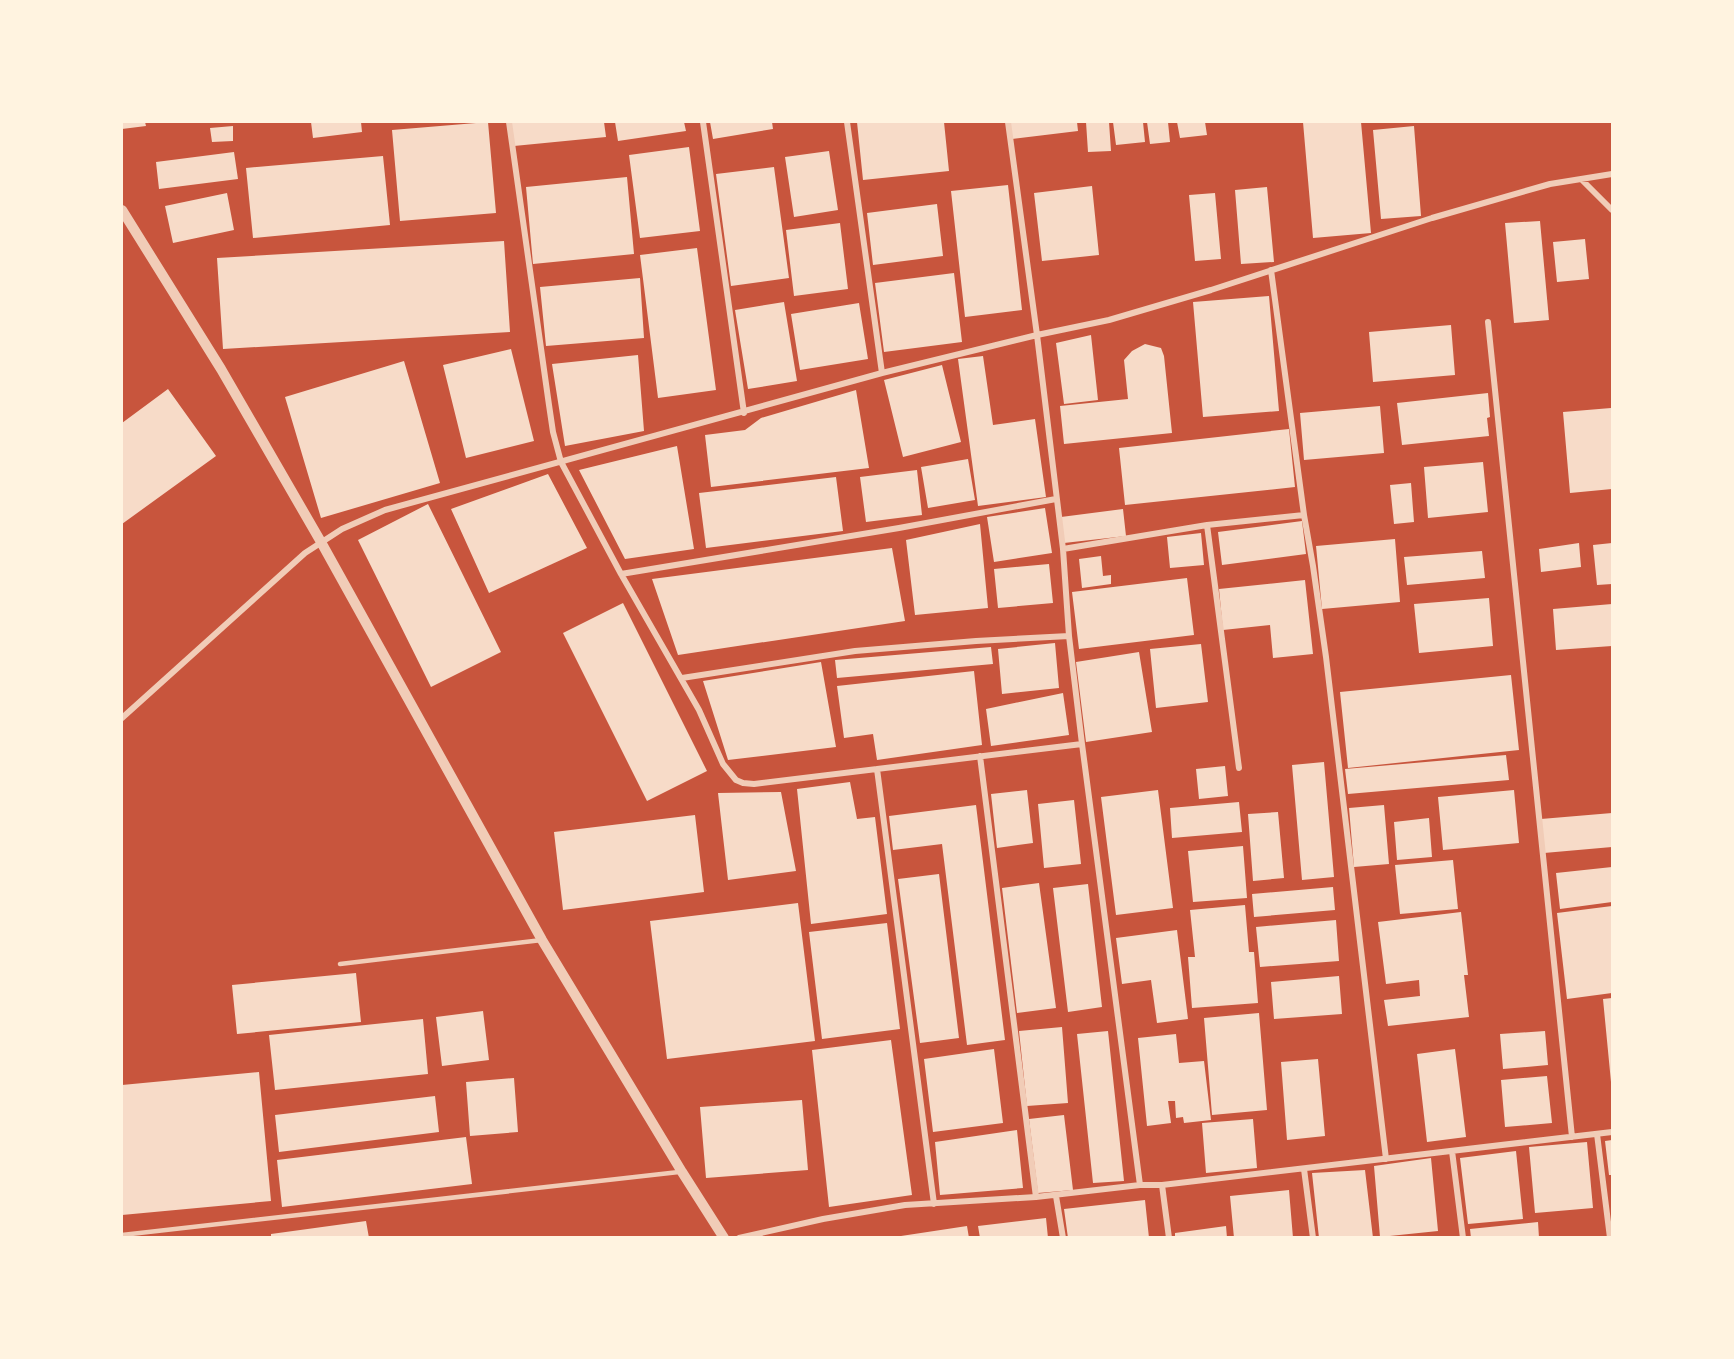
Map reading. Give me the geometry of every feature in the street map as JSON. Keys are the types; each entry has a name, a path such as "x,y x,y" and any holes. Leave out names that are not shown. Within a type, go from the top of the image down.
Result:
{"street":[{"path":"509,122 553,432 561,462 621,574 682,678 723,764 736,780 754,784 1082,744"},
{"path":"703,122 744,413"},
{"path":"847,122 882,373"},
{"path":"1008,122 1063,549 1069,636 1082,744 1140,1185"},
{"path":"122,717 292,563 351,524 385,510 744,413 882,373 1109,320 1211,290 1432,218 1550,184 1612,174"},
{"path":"1582,180 1612,210"},
{"path":"122,210 221,369 321,542 542,940 724,1238"},
{"path":"1271,270 1304,515 1326,657 1386,1159"},
{"path":"1488,322 1572,1137"},
{"path":"621,574 1056,499"},
{"path":"1063,549 1207,525 1304,515"},
{"path":"1207,525 1239,768"},
{"path":"682,678 855,651 1069,636"},
{"path":"980,756 1036,1197"},
{"path":"877,769 934,1204"},
{"path":"739,1238 877,1209 1056,1196 1140,1185 1162,1185 1612,1132"},
{"path":"1597,1134 1610,1238"},
{"path":"1452,1151 1463,1238"},
{"path":"1304,1169 1313,1238"},
{"path":"1162,1185 1169,1238"},
{"path":"1056,1196 1063,1238"}],"lane":[{"path":"340,964 542,940"},
{"path":"122,1235 682,1172"}],"building":[{"path":"122,122 145,122 146,126 122,129"},
{"path":"311,122 361,122 362,132 313,138"},
{"path":"488,122 496,213 400,221 392,130"},
{"path":"510,122 604,122 606,137 514,146"},
{"path":"615,122 684,122 686,131 618,141"},
{"path":"710,122 772,122 773,129 713,139"},
{"path":"857,122 944,122 949,171 863,180"},
{"path":"1010,122 1077,122 1078,131 1012,139"},
{"path":"1086,122 1109,122 1111,151 1088,152"},
{"path":"1113,122 1143,122 1145,142 1116,145"},
{"path":"1147,122 1168,122 1170,142 1150,144"},
{"path":"1177,122 1205,122 1207,135 1180,138"},
{"path":"1303,122 1361,122 1371,233 1313,238"},
{"path":"233,126 233,141 212,142 210,128"},
{"path":"1414,126 1421,216 1381,219 1373,130"},
{"path":"689,147 700,231 640,238 629,155"},
{"path":"829,151 838,210 794,217 785,157"},
{"path":"234,152 238,179 159,189 156,162"},
{"path":"383,156 390,225 253,238 246,168"},
{"path":"774,167 789,278 731,286 716,174"},
{"path":"627,177 634,254 533,264 526,187"},
{"path":"1008,185 1022,310 965,317 951,191"},
{"path":"1092,186 1099,255 1042,261 1034,193"},
{"path":"1267,187 1274,262 1241,264 1235,190"},
{"path":"227,193 234,230 173,243 165,206"},
{"path":"1215,193 1221,259 1195,261 1189,195"},
{"path":"937,204 943,256 873,265 867,213"},
{"path":"1540,221 1549,320 1514,323 1505,223"},
{"path":"840,223 848,289 794,296 786,230"},
{"path":"1585,239 1589,279 1557,282 1553,242"},
{"path":"504,241 510,332 223,349 217,258"},
{"path":"697,248 716,390 658,398 640,255"},
{"path":"954,273 962,342 884,352 875,283"},
{"path":"640,278 644,338 546,346 540,287"},
{"path":"1269,296 1279,411 1203,417 1193,302"},
{"path":"784,302 797,381 748,389 735,310"},
{"path":"859,303 868,359 800,370 791,314"},
{"path":"1451,325 1455,375 1373,382 1369,332"},
{"path":"1091,335 1098,400 1064,404 1056,343"},
{"path":"1145,344 1161,348 1164,356 1172,433 1064,444 1060,406 1128,399 1124,360 1132,351"},
{"path":"511,349 534,441 466,458 443,365"},
{"path":"638,355 644,431 565,446 552,364"},
{"path":"983,356 993,425 1035,419 1046,497 978,506 958,359"},
{"path":"404,361 440,483 321,518 285,397"},
{"path":"942,365 961,442 903,457 884,380"},
{"path":"168,389 216,456 122,524 122,423"},
{"path":"856,390 869,468 711,487 705,435 745,430 761,418"},
{"path":"1488,393 1489,436 1402,445 1397,403"},
{"path":"1380,406 1384,453 1304,460 1300,413"},
{"path":"1611,408 1612,489 1570,493 1563,412"},
{"path":"1289,429 1295,487 1125,505 1119,448"},
{"path":"677,446 694,549 625,559 579,470"},
{"path":"968,459 975,500 928,508 921,467"},
{"path":"1483,462 1488,512 1428,518 1424,467"},
{"path":"917,470 922,515 866,522 860,477"},
{"path":"548,474 587,548 489,593 451,509"},
{"path":"836,477 843,531 706,548 699,493"},
{"path":"1411,483 1414,522 1394,524 1390,485"},
{"path":"428,504 501,652 431,687 358,540"},
{"path":"1045,508 1052,553 994,562 987,517"},
{"path":"1123,509 1126,536 1064,543 1061,517"},
{"path":"1302,521 1306,554 1222,565 1218,532"},
{"path":"980,524 988,608 915,615 906,540"},
{"path":"1201,533 1204,565 1170,568 1167,537"},
{"path":"1395,539 1400,602 1322,609 1316,546"},
{"path":"1579,543 1581,567 1541,572 1539,549"},
{"path":"1612,543 1612,584 1597,585 1593,545"},
{"path":"892,548 905,621 678,655 652,579"},
{"path":"1482,551 1485,578 1407,585 1404,557"},
{"path":"1101,556 1103,576 1111,575 1111,584 1082,588 1079,559"},
{"path":"1049,564 1053,603 998,608 994,569"},
{"path":"1187,578 1194,635 1079,649 1072,592"},
{"path":"1305,580 1313,654 1273,658 1270,625 1223,630 1219,589"},
{"path":"1489,598 1493,646 1419,653 1414,604"},
{"path":"623,603 707,771 647,801 563,633"},
{"path":"1612,604 1612,646 1556,650 1553,609"},
{"path":"1055,643 1059,688 1002,694 998,649"},
{"path":"1201,644 1208,702 1156,708 1150,649"},
{"path":"991,647 993,664 837,678 835,660"},
{"path":"1139,652 1152,732 1086,742 1076,662"},
{"path":"821,662 836,747 728,760 703,681"},
{"path":"974,671 982,745 877,760 873,734 844,738 837,686"},
{"path":"1511,675 1519,750 1348,768 1340,692"},
{"path":"1063,693 1069,735 991,746 986,709"},
{"path":"1506,755 1509,780 1348,794 1345,769"},
{"path":"1324,762 1334,877 1302,880 1292,765"},
{"path":"1225,766 1228,796 1199,799 1196,769"},
{"path":"850,782 857,819 875,817 887,914 811,924 797,789"},
{"path":"1027,790 1033,843 997,848 991,794"},
{"path":"1158,790 1173,908 1116,915 1101,797"},
{"path":"1514,790 1519,843 1443,850 1438,797"},
{"path":"781,792 796,871 728,880 718,793"},
{"path":"1074,800 1081,864 1044,868 1038,804"},
{"path":"1239,802 1242,832 1172,838 1170,808"},
{"path":"976,805 1005,1040 967,1045 942,844 893,850 889,816"},
{"path":"1384,805 1389,864 1354,867 1349,808"},
{"path":"1278,812 1284,878 1253,881 1248,814"},
{"path":"1612,813 1612,847 1544,853 1541,819"},
{"path":"695,815 704,892 563,910 554,832"},
{"path":"1429,818 1432,857 1397,860 1394,822"},
{"path":"1243,846 1247,898 1193,902 1188,851"},
{"path":"1453,860 1458,909 1400,914 1395,865"},
{"path":"1612,867 1612,902 1560,909 1556,873"},
{"path":"939,874 959,1038 920,1043 898,879"},
{"path":"1039,883 1056,1008 1017,1013 1002,888"},
{"path":"1088,884 1102,1007 1068,1012 1053,888"},
{"path":"1333,887 1335,910 1254,917 1252,894"},
{"path":"798,903 815,1041 667,1059 650,921"},
{"path":"1245,905 1249,952 1254,952 1258,1003 1192,1008 1188,957 1195,957 1190,910"},
{"path":"1612,906 1612,993 1567,999 1557,913"},
{"path":"1461,912 1468,975 1464,975 1469,1017 1388,1026 1384,1000 1420,996 1419,980 1386,984 1378,922"},
{"path":"1336,920 1339,961 1260,967 1256,927"},
{"path":"887,923 900,1029 822,1039 809,932"},
{"path":"1177,930 1188,1019 1157,1023 1151,980 1122,984 1116,938"},
{"path":"356,973 361,1022 237,1034 232,985"},
{"path":"1339,976 1342,1014 1274,1019 1271,982"},
{"path":"1612,998 1612,1082 1611,1082 1603,999"},
{"path":"483,1011 489,1060 442,1066 436,1017"},
{"path":"1259,1013 1267,1110 1212,1115 1204,1018"},
{"path":"423,1019 428,1074 275,1090 269,1035"},
{"path":"1062,1027 1068,1103 1027,1106 1019,1031"},
{"path":"1108,1031 1124,1181 1093,1183 1077,1034"},
{"path":"1545,1031 1548,1065 1503,1069 1500,1034"},
{"path":"1176,1034 1179,1063 1204,1061 1211,1120 1184,1123 1183,1117 1176,1118 1175,1101 1168,1101 1171,1123 1147,1126 1138,1038"},
{"path":"891,1040 912,1195 829,1207 812,1050"},
{"path":"994,1049 1003,1123 933,1132 924,1059"},
{"path":"1455,1049 1466,1137 1427,1142 1417,1054"},
{"path":"1318,1059 1325,1136 1287,1140 1281,1062"},
{"path":"259,1072 271,1201 122,1215 122,1085"},
{"path":"1547,1076 1552,1123 1505,1127 1501,1080"},
{"path":"514,1078 518,1132 470,1136 466,1082"},
{"path":"435,1096 439,1132 279,1152 275,1115"},
{"path":"802,1100 808,1170 706,1178 700,1107"},
{"path":"1064,1115 1073,1190 1038,1193 1029,1119"},
{"path":"1253,1119 1257,1168 1206,1173 1202,1123"},
{"path":"1017,1130 1023,1188 940,1195 935,1142"},
{"path":"466,1137 472,1184 282,1207 277,1160"},
{"path":"1612,1140 1612,1175 1609,1175 1605,1141"},
{"path":"1587,1142 1593,1208 1535,1213 1529,1147"},
{"path":"1516,1151 1523,1219 1468,1224 1460,1158"},
{"path":"1431,1158 1438,1231 1380,1237 1374,1166"},
{"path":"1365,1170 1373,1238 1319,1238 1312,1173"},
{"path":"1289,1190 1293,1238 1234,1238 1230,1196"},
{"path":"1145,1200 1149,1238 1068,1238 1064,1209"},
{"path":"1046,1218 1048,1238 980,1238 978,1226"},
{"path":"366,1221 369,1238 271,1238 271,1234"},
{"path":"1538,1222 1539,1238 1471,1238 1470,1229"},
{"path":"967,1226 969,1238 901,1238 901,1236"},
{"path":"1226,1226 1227,1238 1175,1238 1175,1233"}]}
